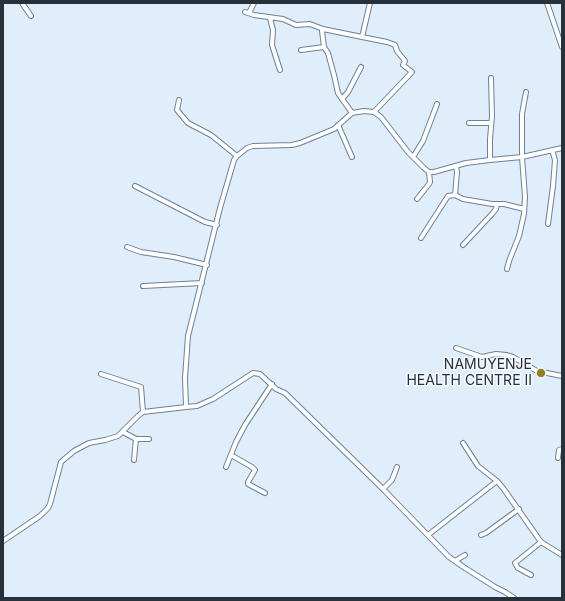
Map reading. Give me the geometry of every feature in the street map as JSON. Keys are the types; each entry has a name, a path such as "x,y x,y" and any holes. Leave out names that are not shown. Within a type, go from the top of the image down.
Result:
{"street":[{"path":"22,3 31,16"},
{"path":"254,3 247,13 283,19 296,25 310,24 323,29 387,42 395,46 403,58 403,64 412,72 374,112"},
{"path":"362,37 370,3"},
{"path":"547,3 562,46"},
{"path":"270,18 273,30 272,45 280,70"},
{"path":"323,29 322,33 324,47 328,53 338,93 352,113"},
{"path":"300,50 324,47"},
{"path":"342,99 348,92 361,67"},
{"path":"490,160 491,78"},
{"path":"507,269 520,236 524,210 525,197 522,158 522,114 526,92"},
{"path":"179,100 177,108 178,112 188,123 211,135 237,156"},
{"path":"413,157 423,141 437,104"},
{"path":"186,407 185,378 188,336 228,182 237,156 247,148 253,146 292,145 300,143 329,131 352,113 364,111 374,112 381,117 413,157 429,172 430,184 417,199"},
{"path":"469,123 491,123"},
{"path":"338,125 352,157"},
{"path":"429,172 490,160 522,158 562,148"},
{"path":"548,224 554,186 555,160 552,150"},
{"path":"455,195 457,172 456,166"},
{"path":"136,186 205,222 217,225"},
{"path":"421,238 448,196 455,195 463,200 504,204 524,210"},
{"path":"463,245 496,210 497,204"},
{"path":"127,247 141,252 174,257 207,265"},
{"path":"143,286 202,283"},
{"path":"456,348 482,356 496,354 506,355 513,357 537,371 562,376"},
{"path":"3,541 40,516 48,508 61,462 74,451 89,443 118,436 143,412 197,406 213,399 253,372 260,374 284,393 383,489 449,557 514,598"},
{"path":"101,374 141,387 143,412"},
{"path":"226,467 245,425 272,384"},
{"path":"123,432 136,439 149,439"},
{"path":"134,460 136,439"},
{"path":"462,443 478,466 497,481 541,542 562,555"},
{"path":"558,458 559,450 562,449"},
{"path":"231,455 252,467 254,470 248,484 265,493"},
{"path":"383,489 392,480 397,467"},
{"path":"428,535 497,481"},
{"path":"481,535 486,533 518,509"},
{"path":"530,575 518,568 515,562 541,542"},
{"path":"455,561 465,555"}],"place":[{"name":"NAMUYENJE HEALTH CENTRE II","path":"541,373"}]}
